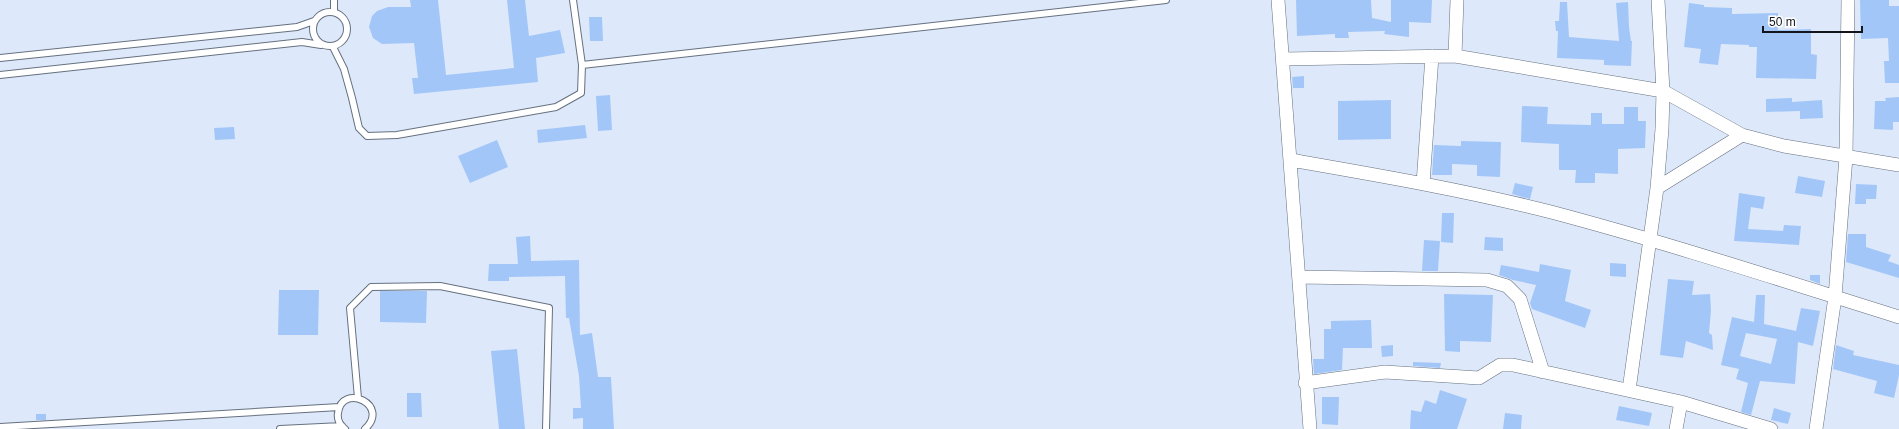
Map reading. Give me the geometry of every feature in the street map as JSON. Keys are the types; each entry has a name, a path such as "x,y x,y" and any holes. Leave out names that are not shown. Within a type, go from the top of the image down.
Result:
{"street":[{"path":"1278,0 1300,277 1305,383 1310,429"},
{"path":"1455,56 1457,0"},
{"path":"1629,390 1657,188 1663,91 1658,0"},
{"path":"1816,429 1835,297 1846,157 1848,0"},
{"path":"1424,184 1432,56"},
{"path":"1283,59 1455,56 1663,91 1742,135 1784,146 1899,165"},
{"path":"1657,188 1742,135"},
{"path":"1290,160 1424,184 1550,212 1899,317"},
{"path":"1300,277 1487,280 1507,286 1520,299 1543,372"},
{"path":"1305,383 1385,372 1479,378 1500,365 1513,365 1681,402 1771,429"},
{"path":"1676,429 1681,402"}],"lane":[{"path":"334,0 334,12"},
{"path":"333,46 344,69 359,128 367,136 397,135 556,106 581,93 582,65 573,0"},
{"path":"582,65 1166,0"},
{"path":"0,58 297,26 314,21 323,13 334,12 344,19 348,30 343,41 333,46 302,42 0,75"},
{"path":"314,21 313,34 322,44"},
{"path":"358,398 350,308 371,287 440,286 549,308 546,429"},
{"path":"280,429 344,428 338,414 340,407 347,400 358,398 363,400 371,409 371,420 365,429"},
{"path":"0,427 340,407"}],"building":[{"path":"410,0 438,0 446,75 514,68 507,0 525,0 529,36 560,30 565,53 536,58 538,82 414,94 412,78 418,78 414,43 382,44 373,38 369,27 372,16 377,11 388,7 411,7"},
{"path":"1296,0 1371,0 1372,18 1391,22 1391,0 1432,0 1431,23 1409,22 1409,37 1384,34 1385,31 1348,32 1349,38 1335,38 1335,34 1297,36"},
{"path":"1860,0 1889,0 1889,6 1899,6 1899,83 1885,83 1884,61 1889,61 1888,38 1861,39"},
{"path":"1560,2 1567,2 1569,37 1619,41 1616,3 1628,2 1629,27 1632,41 1631,66 1604,65 1604,60 1557,58 1558,31 1556,31 1555,21 1559,21"},
{"path":"1689,3 1704,5 1704,7 1732,8 1732,14 1778,13 1778,30 1811,29 1811,54 1817,55 1816,79 1756,78 1757,47 1749,47 1749,45 1721,44 1718,65 1699,63 1701,49 1684,47"},
{"path":"589,17 602,17 603,41 590,41"},
{"path":"1304,76 1304,88 1293,88 1292,77"},
{"path":"610,95 612,130 598,131 596,96"},
{"path":"1899,97 1899,122 1893,122 1893,130 1874,129 1875,101 1886,101 1885,98"},
{"path":"1792,98 1792,102 1822,100 1823,118 1800,119 1800,111 1766,112 1766,99"},
{"path":"1391,100 1391,139 1338,140 1338,101"},
{"path":"1522,106 1548,107 1547,124 1591,125 1591,113 1602,113 1602,124 1624,124 1624,107 1638,107 1638,121 1646,121 1645,148 1618,149 1618,174 1595,173 1595,183 1575,183 1576,170 1559,170 1559,144 1521,142"},
{"path":"585,125 587,138 538,143 537,130"},
{"path":"234,127 235,139 215,140 214,128"},
{"path":"497,140 508,167 470,183 458,156"},
{"path":"1461,141 1501,142 1500,177 1477,176 1477,165 1452,164 1452,175 1432,175 1434,145 1461,146"},
{"path":"1798,176 1825,181 1822,197 1795,193"},
{"path":"1515,183 1533,187 1530,199 1512,194"},
{"path":"1856,184 1877,185 1876,199 1866,199 1866,204 1855,204"},
{"path":"1739,193 1765,197 1763,209 1751,207 1748,229 1783,231 1784,225 1801,226 1799,245 1734,241"},
{"path":"1442,213 1454,213 1453,243 1441,242"},
{"path":"1848,234 1866,234 1866,247 1891,255 1888,261 1899,265 1899,278 1846,262"},
{"path":"530,236 531,261 579,260 580,335 592,333 598,377 611,377 614,429 583,429 583,418 573,419 573,408 581,408 579,376 569,318 566,318 565,276 509,277 509,281 488,281 489,264 518,264 516,237"},
{"path":"1485,237 1503,238 1503,251 1484,250"},
{"path":"1424,240 1440,241 1438,271 1422,271"},
{"path":"1610,263 1626,264 1626,277 1610,276"},
{"path":"1540,264 1571,270 1565,301 1591,310 1585,328 1532,309 1530,303 1536,285 1499,275 1501,265 1539,272"},
{"path":"1810,275 1820,275 1820,284 1810,280"},
{"path":"1668,279 1694,281 1692,295 1710,294 1711,310 1709,333 1712,335 1713,350 1686,341 1683,358 1660,355"},
{"path":"279,290 319,290 318,335 278,335"},
{"path":"380,291 427,291 426,323 380,322"},
{"path":"1444,294 1493,295 1491,342 1460,341 1460,352 1445,351"},
{"path":"1756,295 1765,295 1764,324 1796,331 1801,308 1820,311 1813,346 1798,342 1795,384 1760,381 1751,415 1741,412 1748,383 1736,379 1739,369 1721,365 1732,317 1754,322","holes":["1746,333 1777,339 1771,364 1740,356"]},
{"path":"1371,320 1372,348 1343,348 1342,370 1314,374 1313,359 1324,359 1324,329 1331,329 1331,321"},
{"path":"1393,345 1393,356 1382,357 1381,346"},
{"path":"1836,345 1854,351 1853,355 1899,365 1899,375 1894,398 1874,393 1877,381 1833,369"},
{"path":"517,349 525,429 499,429 491,351"},
{"path":"1413,362 1441,363 1440,368 1413,366"},
{"path":"1440,390 1467,399 1457,429 1410,429 1411,410 1421,412 1425,400 1436,404"},
{"path":"407,393 421,393 422,417 407,417"},
{"path":"1322,397 1339,397 1338,425 1322,424"},
{"path":"1619,406 1652,413 1649,426 1616,420"},
{"path":"1774,408 1791,413 1788,424 1771,420"},
{"path":"1505,413 1522,415 1521,429 1503,429"},
{"path":"36,414 46,414 46,420 36,420"}]}
